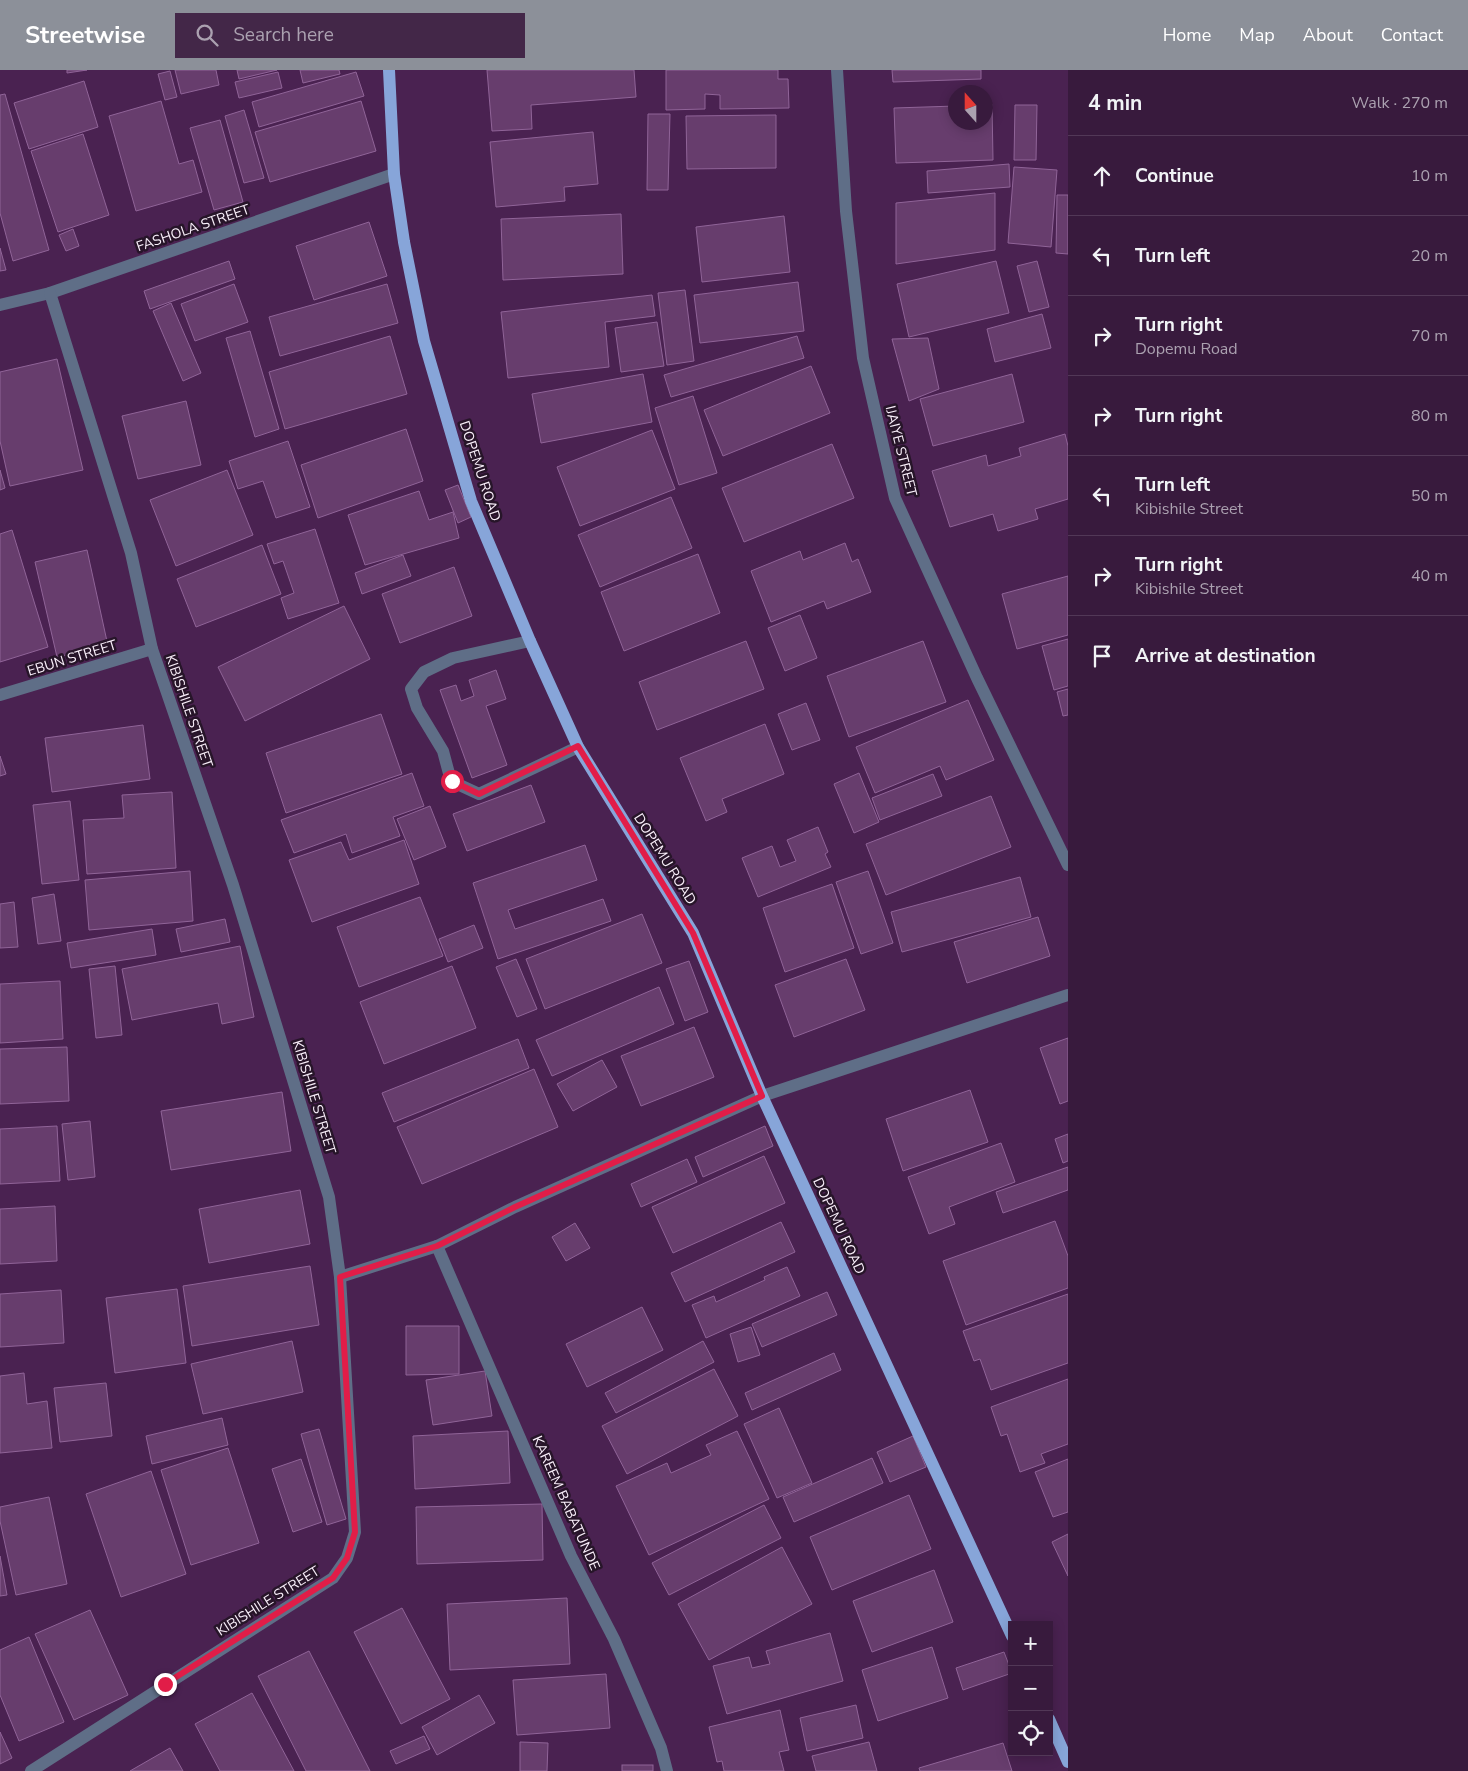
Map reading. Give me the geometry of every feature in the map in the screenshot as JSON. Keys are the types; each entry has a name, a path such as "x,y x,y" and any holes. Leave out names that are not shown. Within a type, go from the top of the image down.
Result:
{"main road":[{"name":"DOPEMU ROAD","path":"389,70 394,174 404,242 424,341 471,501 530,641 578,746 693,933 762,1096 1008,1627"},
{"path":"1053,1728 1068,1762"}],"street":[{"name":"IJAIYE STREET","path":"837,70 846,211 862,358 895,498 977,678 1068,864"},
{"name":"FASHOLA STREET","path":"0,304 50,293 394,174"},
{"name":"KIBISHILE STREET","path":"31,1771 333,1578 347,1558 355,1532 340,1277 329,1197 233,885 152,649 131,554 50,293"},
{"path":"530,641 453,658 424,672 411,689 417,708 442,751 452,781 479,794 578,746"},
{"name":"EBUN STREET","path":"0,695 152,649"},
{"path":"340,1277 437,1246 515,1207 762,1096 1068,995"},
{"name":"KAREEM BABATUNDE","path":"437,1246 571,1556 618,1648 661,1748 667,1771"}],"building":[{"path":"67,70 87,70 67,73"},
{"path":"175,70 216,70 219,85 181,94"},
{"path":"237,70 277,70 239,79"},
{"path":"300,70 339,70 340,74 303,83"},
{"path":"487,70 634,70 636,97 531,105 532,129 492,131"},
{"path":"666,70 778,70 778,79 788,79 789,108 720,109 720,95 705,94 705,109 666,110"},
{"path":"892,70 981,70 981,79 893,82"},
{"path":"170,71 177,97 165,100 158,74"},
{"path":"278,72 282,88 239,98 235,82"},
{"path":"356,72 364,96 259,127 252,102"},
{"path":"84,81 98,127 29,149 14,103"},
{"path":"5,94 49,250 13,261 0,213 0,95"},
{"path":"161,101 179,164 193,160 202,192 136,211 109,116"},
{"path":"361,101 376,151 270,182 255,132"},
{"path":"1015,105 1037,105 1036,160 1014,160"},
{"path":"948,106 948,130 992,130 993,160 896,163 894,108"},
{"path":"244,110 264,178 244,183 225,116"},
{"path":"648,114 670,114 668,190 647,190"},
{"path":"776,115 776,168 687,169 686,116"},
{"path":"220,120 243,202 214,210 190,128"},
{"path":"593,132 598,184 564,187 565,201 496,207 490,142"},
{"path":"83,134 109,215 58,232 31,151"},
{"path":"1009,164 1010,187 928,193 927,171"},
{"path":"1014,167 1057,170 1051,247 1008,243"},
{"path":"995,193 995,250 896,264 896,203"},
{"path":"1057,195 1068,195 1068,254 1056,253"},
{"path":"621,214 623,274 503,280 501,219"},
{"path":"784,216 790,272 702,282 696,227"},
{"path":"369,222 387,276 314,300 296,246"},
{"path":"73,229 79,246 66,251 59,235"},
{"path":"0,248 6,270 0,271"},
{"path":"229,261 235,279 150,309 144,291"},
{"path":"996,261 1009,313 909,337 897,284"},
{"path":"1037,261 1049,307 1029,312 1017,266"},
{"path":"798,282 804,331 700,343 694,295"},
{"path":"234,284 248,322 195,341 181,304"},
{"path":"387,284 398,323 280,356 269,317"},
{"path":"685,290 694,361 667,365 658,293"},
{"path":"652,295 655,316 605,322 609,367 508,378 501,312"},
{"path":"171,303 201,373 183,381 153,311"},
{"path":"1042,314 1051,348 995,362 987,329"},
{"path":"657,322 664,366 621,372 615,328"},
{"path":"250,331 279,429 255,437 226,338"},
{"path":"390,336 407,394 285,429 269,372"},
{"path":"797,336 804,358 671,397 664,375"},
{"path":"928,338 939,389 909,401 892,339"},
{"path":"57,359 83,470 10,486 0,441 0,372"},
{"path":"811,366 830,413 723,456 704,410"},
{"path":"643,374 652,422 541,443 532,394"},
{"path":"1012,374 1024,422 933,446 920,399"},
{"path":"693,396 717,473 679,485 655,408"},
{"path":"186,401 201,465 138,479 122,416"},
{"path":"406,429 423,481 318,518 301,465"},
{"path":"652,430 675,489 580,526 557,467"},
{"path":"1065,434 1068,446 1068,499 1035,509 1038,519 998,531 993,514 950,527 932,471 986,455 988,466 1021,456 1019,448"},
{"path":"288,441 310,507 276,518 263,481 238,489 229,461"},
{"path":"832,444 854,498 744,542 722,488"},
{"path":"0,470 5,488 0,490"},
{"path":"227,470 253,535 176,566 150,500"},
{"path":"458,485 471,517 458,523 445,490"},
{"path":"419,491 429,520 453,512 459,538 365,565 348,515"},
{"path":"671,497 692,548 600,587 578,535"},
{"path":"315,529 339,603 288,619 281,598 294,593 283,561 274,564 267,544"},
{"path":"12,530 48,647 0,662 0,534"},
{"path":"845,543 852,562 858,559 871,592 827,609 824,601 771,622 751,571 800,551 803,560"},
{"path":"262,545 281,594 196,627 177,579"},
{"path":"87,550 108,646 57,657 35,562"},
{"path":"698,554 720,613 624,651 601,592"},
{"path":"403,555 411,576 362,594 355,573"},
{"path":"454,567 472,616 400,643 382,594"},
{"path":"1068,576 1068,635 1017,649 1002,594"},
{"path":"344,606 370,659 245,721 218,667"},
{"path":"800,615 817,658 785,671 768,628"},
{"path":"1068,639 1068,686 1054,690 1042,646"},
{"path":"746,641 764,689 657,730 639,682"},
{"path":"923,641 946,702 849,737 827,676"},
{"path":"496,670 506,699 486,706 507,765 472,778 440,690 456,685 461,701 474,696 469,680"},
{"path":"1068,689 1068,715 1063,716 1057,692"},
{"path":"968,700 994,760 946,780 940,766 875,793 856,747"},
{"path":"806,703 820,740 792,750 778,714"},
{"path":"381,714 402,774 286,813 266,753"},
{"path":"765,724 784,774 722,799 727,812 706,821 680,758"},
{"path":"143,725 150,779 52,792 45,738"},
{"path":"0,756 6,774 0,776"},
{"path":"412,773 424,806 393,817 400,836 352,853 346,834 294,853 281,820"},
{"path":"859,773 879,822 854,833 834,784"},
{"path":"933,774 942,796 880,820 872,798"},
{"path":"531,785 545,822 467,851 453,814"},
{"path":"172,792 176,868 87,874 83,820 124,818 122,795"},
{"path":"991,796 1011,847 886,895 866,844"},
{"path":"70,801 79,880 42,884 33,805"},
{"path":"430,806 446,847 414,860 397,819"},
{"path":"818,827 828,852 825,854 831,867 758,897 742,858 772,846 780,867 796,861 787,840"},
{"path":"404,840 419,884 312,922 289,860 341,842 349,860"},
{"path":"585,845 597,880 508,910 515,929 603,899 611,921 498,959 473,883"},
{"path":"190,871 193,921 89,930 85,880"},
{"path":"868,871 893,943 861,954 836,882"},
{"path":"1020,877 1031,917 902,952 891,912"},
{"path":"832,884 854,948 785,972 763,908"},
{"path":"54,894 61,941 38,944 32,898"},
{"path":"420,897 443,956 359,987 337,927"},
{"path":"14,902 18,947 0,948 0,904"},
{"path":"642,914 662,963 545,1009 526,959"},
{"path":"1038,917 1050,956 967,983 954,942"},
{"path":"225,919 230,942 181,952 176,929"},
{"path":"474,925 483,948 448,962 439,939"},
{"path":"152,929 156,955 71,968 67,943"},
{"path":"240,946 254,1017 222,1024 218,1003 132,1020 122,969"},
{"path":"516,959 537,1009 517,1017 496,967"},
{"path":"846,959 865,1010 794,1037 775,985"},
{"path":"689,961 708,1012 685,1021 666,969"},
{"path":"115,966 122,1035 96,1038 89,969"},
{"path":"452,966 476,1028 384,1064 360,1002"},
{"path":"60,981 63,1039 0,1043 0,984"},
{"path":"659,987 674,1024 552,1076 536,1040"},
{"path":"694,1027 714,1077 641,1106 621,1056"},
{"path":"1068,1038 1068,1101 1060,1104 1040,1048"},
{"path":"518,1039 529,1068 394,1122 382,1093"},
{"path":"67,1047 69,1101 0,1104 0,1049"},
{"path":"602,1060 617,1087 573,1111 557,1084"},
{"path":"534,1069 558,1127 422,1184 397,1127"},
{"path":"970,1090 988,1142 903,1171 886,1119"},
{"path":"282,1092 291,1151 171,1170 161,1111"},
{"path":"90,1121 95,1177 68,1180 62,1124"},
{"path":"57,1126 60,1181 0,1184 0,1129"},
{"path":"765,1126 773,1146 703,1177 695,1157"},
{"path":"1068,1134 1068,1161 1063,1163 1055,1139"},
{"path":"1001,1143 1015,1182 949,1207 955,1224 929,1234 908,1177"},
{"path":"764,1156 785,1203 673,1253 652,1207"},
{"path":"687,1159 697,1182 641,1207 631,1184"},
{"path":"1068,1167 1068,1190 1003,1213 996,1192"},
{"path":"300,1190 310,1244 209,1263 199,1209"},
{"path":"55,1206 57,1261 0,1264 0,1209"},
{"path":"1055,1221 1068,1256 1068,1288 966,1325 943,1261"},
{"path":"781,1222 795,1252 685,1302 671,1273"},
{"path":"575,1223 590,1248 566,1261 552,1237"},
{"path":"310,1266 319,1325 192,1346 183,1286"},
{"path":"787,1267 800,1296 706,1338 692,1305 714,1296 716,1302 765,1280 764,1277"},
{"path":"177,1289 186,1363 115,1373 106,1298"},
{"path":"61,1290 64,1343 0,1347 0,1294"},
{"path":"827,1292 837,1315 762,1347 752,1324"},
{"path":"1068,1294 1068,1363 991,1390 980,1359 974,1361 963,1331"},
{"path":"642,1307 663,1350 587,1387 566,1344"},
{"path":"406,1326 459,1326 459,1374 406,1375"},
{"path":"751,1327 760,1355 738,1362 730,1334"},
{"path":"292,1341 303,1392 203,1414 191,1364"},
{"path":"703,1341 714,1362 616,1413 605,1393"},
{"path":"834,1353 841,1370 752,1410 745,1393"},
{"path":"714,1369 738,1416 627,1474 602,1426"},
{"path":"485,1371 492,1416 433,1425 426,1380"},
{"path":"24,1373 27,1404 47,1401 52,1448 0,1453 0,1376"},
{"path":"1068,1379 1068,1444 1041,1454 1045,1463 1020,1472 1007,1434 1001,1436 991,1407"},
{"path":"106,1383 112,1436 60,1442 54,1388"},
{"path":"779,1408 812,1483 777,1498 744,1424"},
{"path":"222,1418 228,1445 152,1464 146,1436"},
{"path":"319,1429 346,1519 327,1525 301,1434"},
{"path":"508,1431 510,1483 415,1489 413,1436"},
{"path":"737,1431 769,1499 649,1555 616,1486 667,1463 671,1473 711,1455 706,1445"},
{"path":"913,1436 926,1467 890,1482 877,1452"},
{"path":"228,1448 259,1543 191,1565 161,1470"},
{"path":"872,1458 883,1483 794,1522 783,1497"},
{"path":"301,1459 322,1522 293,1532 272,1469"},
{"path":"1068,1459 1068,1512 1053,1517 1035,1472"},
{"path":"151,1471 186,1574 121,1597 86,1494"},
{"path":"909,1495 931,1549 832,1590 810,1537"},
{"path":"49,1497 67,1584 16,1595 0,1521 0,1507"},
{"path":"542,1504 543,1560 417,1564 416,1507"},
{"path":"764,1505 781,1538 669,1595 652,1563"},
{"path":"1068,1534 1068,1576 1052,1542"},
{"path":"782,1547 812,1604 709,1660 678,1604"},
{"path":"0,1556 7,1595 0,1596"},
{"path":"934,1570 953,1622 872,1652 853,1601"},
{"path":"567,1598 570,1664 450,1670 447,1604"},
{"path":"402,1608 450,1699 401,1724 354,1632"},
{"path":"90,1610 128,1695 74,1720 35,1634"},
{"path":"830,1633 843,1681 727,1714 713,1666 749,1657 752,1668 770,1664 766,1651"},
{"path":"29,1637 64,1722 19,1741 0,1695 0,1650"},
{"path":"932,1647 948,1698 878,1721 862,1670"},
{"path":"309,1651 370,1771 306,1771 258,1676"},
{"path":"1004,1652 1008,1662 1008,1674 963,1690 956,1668"},
{"path":"606,1674 610,1728 517,1735 513,1680"},
{"path":"252,1693 294,1771 220,1771 195,1724"},
{"path":"479,1695 495,1723 437,1755 422,1727"},
{"path":"856,1705 863,1738 807,1751 800,1718"},
{"path":"780,1710 789,1750 779,1752 784,1771 724,1771 722,1761 717,1762 709,1727"},
{"path":"0,1732 12,1758 0,1764"},
{"path":"424,1736 430,1749 396,1764 390,1751"},
{"path":"520,1742 548,1743 547,1771 520,1771"},
{"path":"869,1742 877,1771 816,1771 812,1756"},
{"path":"1003,1743 1012,1771 920,1771 919,1768"},
{"path":"170,1748 183,1771 130,1771"},
{"path":"622,1765 653,1765 653,1771 622,1771"}],"route":[{"path":"165,1684 333,1578 347,1558 355,1532 340,1277 437,1246 515,1207 762,1096 693,933 578,746 479,794 452,781"}]}
